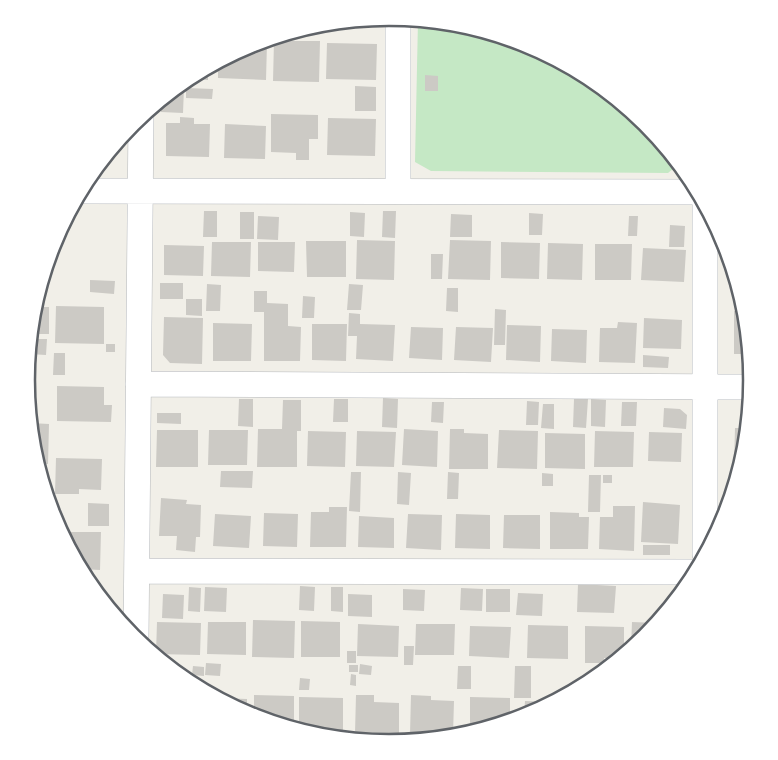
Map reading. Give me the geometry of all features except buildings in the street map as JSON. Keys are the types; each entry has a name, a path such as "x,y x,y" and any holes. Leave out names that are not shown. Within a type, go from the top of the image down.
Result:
{"street":[{"path":"398,26 398,191"},
{"path":"136,627 141,128"},
{"path":"90,191 688,192"},
{"path":"705,222 705,538"},
{"path":"138,384 743,387"},
{"path":"137,571 686,572"}],"green space":[{"path":"418,28 481,38 524,53 566,74 586,86 622,114 655,147 673,169 668,173 431,171 415,162"}]}
